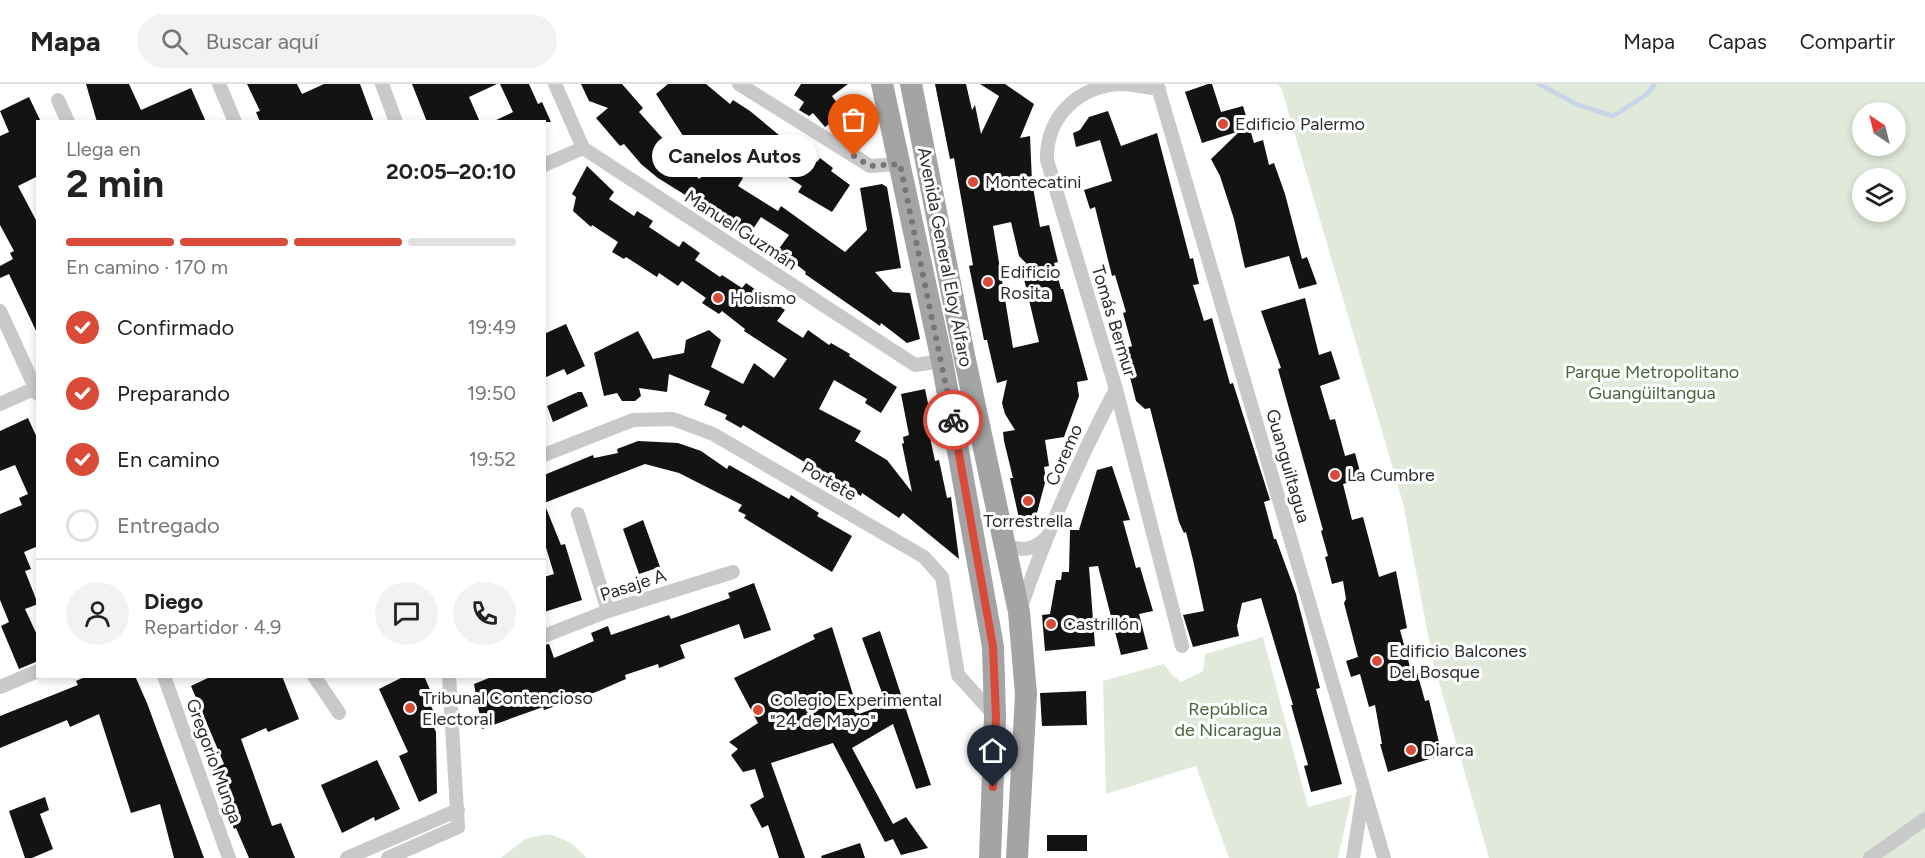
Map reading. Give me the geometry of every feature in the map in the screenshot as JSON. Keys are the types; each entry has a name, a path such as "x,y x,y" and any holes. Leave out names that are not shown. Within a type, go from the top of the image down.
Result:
{"main road":[{"name":"Avenida General Eloy Alfaro","path":"882,84 942,361 993,647 996,716 990,858"},
{"name":"Avenida General Eloy Alfaro","path":"910,84 964,355 1007,546 1019,612 1026,694 1017,858"}],"street":[{"path":"219,84 234,120"},
{"path":"382,84 395,120"},
{"path":"546,164 583,148 555,84"},
{"path":"739,84 870,166 900,164"},
{"name":"Tomás Bermur","path":"1158,87 1122,84 1084,94 1064,108 1052,126 1047,145 1047,160 1116,389 1182,646"},
{"name":"Guanguiltagua","path":"1158,87 1384,858"},
{"path":"58,100 67,120"},
{"name":"Manuel Guzmán","path":"583,148 915,365 942,361"},
{"path":"0,311 36,388"},
{"name":"Coremo","path":"1019,612 1047,536 1092,434 1116,389"},
{"path":"0,404 36,390"},
{"name":"Portete","path":"546,454 633,420 674,419 713,434 924,557 942,577 958,675 996,716"},
{"path":"578,514 608,611"},
{"path":"1007,546 1022,550 1038,546 1047,536"},
{"name":"Pasaje A","path":"546,635 608,611 733,572"},
{"path":"2,682 36,672"},
{"name":"Gregorio Munga","path":"165,678 229,858"},
{"path":"315,678 339,713"},
{"path":"388,858 458,827 449,678"},
{"path":"1353,858 1364,789"},
{"path":"347,858 458,810"},
{"path":"1870,858 1925,819"}],"green space":[{"name":"Parque Metropolitano Guangüiltangua","path":"1277,84 1925,84 1925,858 1489,858 1433,661 1403,503 1281,87"},
{"name":"República de Nicaragua","path":"1263,637 1308,807 1352,795 1338,858 1229,858 1196,766 1106,794 1103,681 1164,664 1181,682 1203,671 1205,654"},
{"path":"547,834 569,842 586,858 501,858 525,839"}],"building":[{"path":"86,84 129,84 141,110 191,88 205,120 96,120"},
{"path":"247,84 297,84 302,94 324,84 360,84 373,120 259,120 256,112 260,111"},
{"path":"412,84 497,84 469,97 479,120 426,120"},
{"path":"500,84 529,84 538,104 542,102 551,122 546,122 546,120 496,120 513,112"},
{"path":"581,84 622,84 643,108 639,112 699,179 707,173 656,94 668,84 706,84 730,104 733,100 791,145 817,162 820,158 833,168 831,171 850,185 832,212 798,192 802,186 748,151 734,172 743,178 738,186 778,211 781,206 845,252 867,230 860,188 882,184 887,187 901,268 875,272 893,292 910,293 920,339 907,343 881,323 880,326 805,274 806,272 778,250 789,235 761,217 747,238 733,229 735,226 658,178 641,164 624,144 620,146 596,118 608,108 589,101"},
{"path":"801,84 848,84 832,96 844,113 825,127 813,113 809,116 799,110 804,102 794,95"},
{"path":"935,84 966,84 972,110 975,105 981,134 999,96 980,84 1005,84 1034,104 1020,138 1030,136 1032,182 1040,227 1049,225 1058,262 1054,263 1088,380 1077,382 1079,396 1064,437 1045,440 1049,466 1044,467 1046,479 1034,524 1021,527 1003,432 1015,430 1005,414 1002,403 1007,380 997,383 987,340 984,340 969,266 973,265 954,158 950,159","holes":["1011,222 1019,256 1039,276 1024,279 1039,342 1013,348 993,226"]},
{"path":"1212,84 1221,112 1243,106 1254,143 1263,140 1269,165 1274,163 1285,194 1302,259 1307,257 1317,284 1299,289 1289,256 1245,268 1234,219 1220,176 1211,159 1240,131 1202,143 1185,92"},
{"path":"29,97 40,120 36,120 36,177 18,186 36,220 36,331 9,274 0,278 0,266 13,259 10,253 14,251 0,225 0,136 9,132 0,111"},
{"path":"1108,111 1121,146 1157,133 1190,259 1193,258 1199,284 1193,285 1204,321 1212,318 1230,384 1233,383 1270,500 1264,502 1274,539 1276,539 1296,594 1320,688 1316,689 1342,784 1311,792 1304,766 1308,765 1291,705 1293,705 1261,598 1242,603 1237,626 1239,636 1193,647 1183,615 1204,611 1193,560 1186,532 1184,533 1179,522 1150,408 1145,409 1136,401 1123,349 1132,346 1123,313 1126,312 1115,275 1112,276 1095,207 1090,209 1084,190 1112,181 1100,140 1076,147 1073,133 1080,130 1089,117"},
{"path":"587,166 614,192 609,199 634,216 637,211 653,221 649,227 679,247 683,241 700,253 695,260 720,277 722,275 742,288 746,283 785,310 777,321 803,338 808,330 829,345 831,343 850,354 849,356 897,387 881,413 865,403 867,399 834,380 819,409 861,431 855,441 887,460 912,492 902,444 904,443 903,437 909,435 901,394 925,389 930,413 925,414 935,461 939,460 947,498 951,497 959,559 903,513 899,518 862,493 861,496 743,425 741,428 725,419 727,415 704,405 710,391 669,374 667,392 639,388 641,396 635,401 622,401 617,393 604,396 594,353 638,331 653,359 684,353 686,340 709,330 721,340 711,367 743,384 754,363 774,378 787,359 744,331 745,329 722,311 719,314 702,303 706,298 682,281 678,286 659,273 657,277 626,257 624,259 612,252 618,242 592,225 591,227 573,211 576,197 572,194"},
{"path":"1305,298 1319,355 1331,351 1340,379 1320,386 1330,420 1335,419 1345,456 1355,453 1362,479 1343,484 1352,520 1363,517 1379,577 1396,571 1407,628 1400,630 1410,667 1415,665 1425,701 1429,700 1442,755 1388,772 1380,744 1382,744 1375,705 1369,707 1360,674 1351,677 1346,661 1358,657 1344,603 1346,599 1343,581 1332,584 1325,557 1328,556 1321,531 1323,530 1278,369 1281,368 1261,311"},
{"path":"566,324 585,366 567,375 564,369 546,377 546,333"},
{"path":"582,392 588,406 553,422 547,406"},
{"path":"28,418 36,436 36,547 24,552 31,569 25,571 36,599 36,605 25,609 36,633 36,662 19,669 1,626 9,622 0,600 0,514 22,505 19,498 28,494 15,465 0,471 0,431"},
{"path":"638,441 678,443 701,451 727,469 729,465 789,499 791,495 819,513 817,516 852,536 832,572 744,518 746,515 738,511 742,505 679,473 645,464 546,502 546,474 593,455 594,458 618,453 617,449"},
{"path":"1112,466 1130,520 1123,521 1136,568 1140,567 1153,611 1139,614 1148,649 1121,655 1098,566 1089,567 1095,646 1045,651 1042,615 1050,614 1056,580 1061,580 1062,572 1069,572 1070,530 1079,530 1097,470"},
{"path":"546,508 561,545 565,544 582,600 546,611 546,576 554,574 546,548"},
{"path":"643,520 660,567 639,574 623,529"},
{"path":"754,583 771,630 744,639 739,624 680,645 685,658 659,668 658,664 625,675 626,679 596,692 544,710 543,707 482,729 474,684 489,678 546,678 546,645 549,644 554,658 594,641 591,633 608,626 611,635 669,615 671,619 730,598 728,593"},
{"path":"832,627 859,714 886,704 862,638 880,631 931,785 916,789 893,724 852,748 893,824 906,817 928,848 901,855 893,839 885,842 833,743 771,763 805,858 779,858 768,825 762,828 750,805 764,797 755,769 743,772 731,755 738,749 729,742 758,723 734,678 815,639 813,635"},
{"path":"83,678 136,678 204,858 174,858 160,804 131,813 99,714 70,727 67,720 0,748 0,716 78,685 76,681"},
{"path":"208,678 283,678 299,719 268,732 266,728 241,739 272,826 281,823 295,858 249,858 236,828 234,829 213,769 224,764 191,686"},
{"path":"401,678 425,678 435,701 430,704 434,712 428,715 436,732 437,793 419,802 399,756 408,752 379,689"},
{"path":"1086,691 1087,725 1042,726 1040,693"},
{"path":"377,760 400,809 375,821 374,817 342,833 321,785"},
{"path":"45,797 49,810 40,814 53,849 32,858 25,858 9,811"},
{"path":"1047,835 1087,835 1087,851 1047,851"},
{"path":"860,843 865,858 822,858 821,856"}],"waterway":[{"path":"1539,84 1578,105 1613,116 1646,95 1655,84"}],"way so far":[{"path":"854,156 870,166 900,164 953,420"}],"place":[{"name":"Edificio Palermo","path":"1223,124"},
{"name":"Canelos Autos","path":"854,156"},
{"name":"Montecatini","path":"973,182"},
{"name":"Edificio Rosita","path":"988,282"},
{"name":"Holismo","path":"718,298"},
{"name":"La Cumbre","path":"1335,475"},
{"name":"Torrestrella","path":"1028,501"},
{"name":"Castrillón","path":"1051,624"},
{"name":"Edificio Balcones Del Bosque","path":"1377,661"},
{"name":"Tribunal Contencioso Electoral","path":"410,708"},
{"name":"Colegio Experimental \"24 de Mayo\"","path":"758,710"},
{"name":"Diarca","path":"1411,750"}],"route":[{"path":"953,420 993,647 996,716 993,787"}]}
